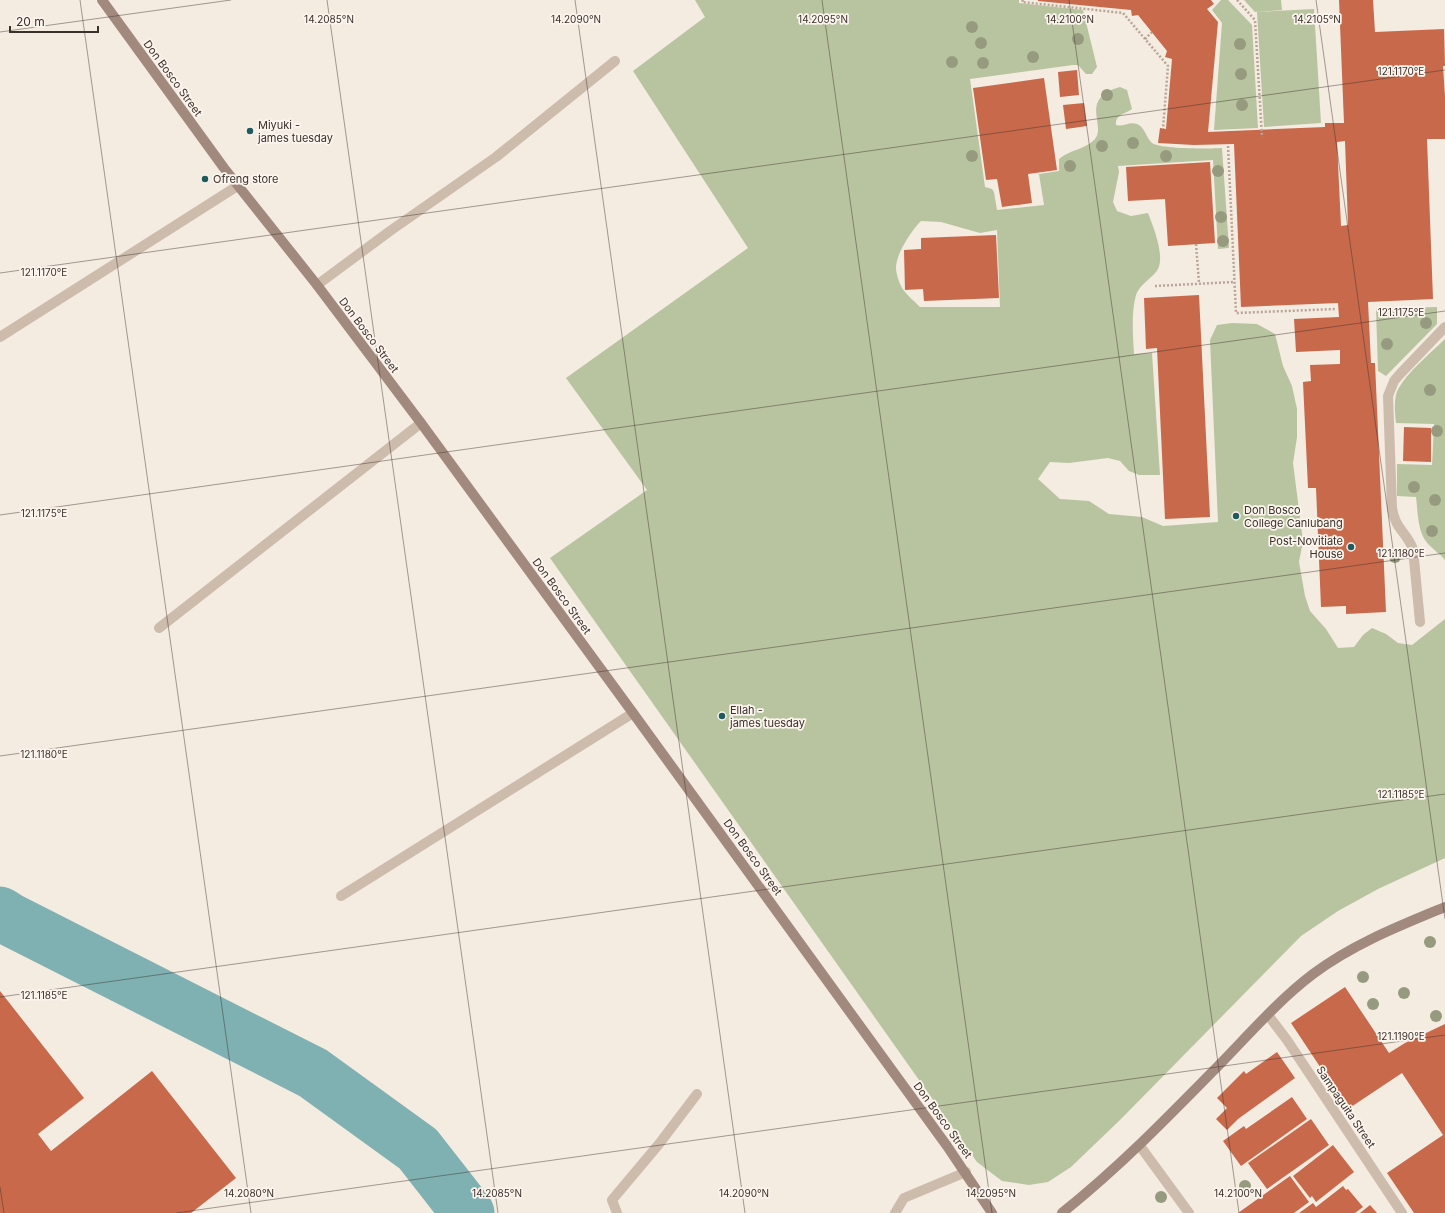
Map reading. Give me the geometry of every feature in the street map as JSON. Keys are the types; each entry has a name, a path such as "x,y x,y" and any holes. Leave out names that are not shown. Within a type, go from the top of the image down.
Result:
{"street":[{"name":"Don Bosco Street","path":"102,0 224,168 317,285 633,713 966,1172 992,1213"},
{"path":"317,285 390,231 496,157 615,61"},
{"path":"0,337 239,185"},
{"path":"1420,622 1413,549 1410,540 1397,526 1392,508 1388,396 1394,381 1445,327"},
{"path":"159,628 420,423"},
{"path":"341,896 633,713"},
{"path":"1062,1213 1140,1146 1299,985 1353,949 1384,932 1445,907"},
{"name":"Sampaguita Street","path":"1268,1015 1287,1040 1402,1213"},
{"path":"617,1213 612,1200 659,1144 697,1094"},
{"path":"1140,1146 1189,1213"},
{"path":"895,1213 904,1198 966,1172"}],"path":[{"path":"1023,0 1022,2 1123,13 1168,66 1163,129"},
{"path":"1237,0 1255,20 1262,137"},
{"path":"1145,39 1152,32"},
{"path":"1228,146 1236,313 1336,310"},
{"path":"1196,244 1198,283"},
{"path":"1155,286 1234,282"}],"green space":[{"path":"695,0 1019,0 1019,3 1083,10 1097,67 1092,74 1086,74 1078,65 1073,65 970,79 985,187 992,189 994,192 997,210 1044,205 1039,174 1059,171 1059,159 1068,153 1087,145 1095,139 1098,130 1096,108 1098,102 1105,93 1120,87 1127,90 1132,109 1119,116 1116,121 1116,125 1134,123 1140,125 1150,141 1157,145 1186,148 1222,148 1229,248 1218,249 1213,160 1118,166 1119,172 1113,202 1117,211 1131,216 1148,213 1156,234 1160,251 1159,267 1137,292 1133,309 1133,324 1134,354 1152,353 1160,475 1139,475 1129,471 1120,461 1108,458 1069,463 1050,462 1038,479 1060,499 1089,501 1109,514 1142,517 1163,526 1218,522 1210,340 1217,325 1232,323 1257,324 1275,334 1283,366 1292,386 1297,409 1297,437 1293,463 1303,541 1299,562 1305,596 1310,611 1326,629 1338,648 1354,647 1363,635 1372,628 1386,634 1398,643 1412,645 1445,619 1445,858 1378,889 1338,911 1301,936 1120,1120 1071,1167 1048,1182 1029,1185 1002,1181 977,1162 550,558 647,490 566,378 748,248 633,71 705,17","holes":["921,221 941,222 980,233 997,230 1000,307 920,307 907,295 901,286 896,272 898,256 905,243"]},
{"path":"1221,0 1228,0 1252,25 1258,128 1214,130 1222,23 1212,10"},
{"path":"1244,0 1281,0 1282,10 1255,12"},
{"path":"1314,9 1321,123 1264,127 1257,12"},
{"path":"1437,307 1437,324 1386,376 1378,371 1376,309"},
{"path":"1445,339 1445,560 1429,545 1422,535 1416,497 1397,496 1397,464 1432,465 1434,424 1396,423 1395,405 1396,395 1399,388 1410,373"}],"building":[{"path":"1211,0 1214,4 1207,9 1218,22 1208,132 1325,127 1325,123 1344,123 1339,0 1373,0 1375,32 1444,29 1445,66 1443,66 1445,139 1427,139 1433,299 1368,302 1371,363 1375,363 1386,612 1346,614 1346,606 1321,607 1316,488 1308,488 1303,382 1311,381 1310,365 1340,364 1340,350 1296,352 1294,319 1339,317 1338,303 1241,307 1234,144 1194,145 1158,143 1160,128 1166,129 1172,59 1165,57 1167,51 1138,15 1132,16 1131,10 1038,1","holes":["1345,141 1348,225 1341,226 1337,142"]},
{"path":"1077,70 1079,95 1060,97 1058,72"},
{"path":"1044,78 1057,170 1028,174 1032,203 1002,207 997,179 986,180 973,88"},
{"path":"1084,103 1087,126 1066,129 1063,105"},
{"path":"1210,162 1215,243 1168,246 1165,199 1128,201 1126,167"},
{"path":"996,235 999,298 924,301 923,289 905,290 904,250 921,249 921,238"},
{"path":"1199,295 1210,517 1165,519 1157,348 1146,349 1144,298"},
{"path":"1404,427 1431,428 1431,462 1403,461"},
{"path":"1345,987 1389,1053 1405,1043 1445,1024 1445,1213 1414,1213 1387,1173 1443,1135 1402,1073 1348,1109 1291,1023"},
{"path":"0,991 84,1098 38,1134 51,1151 152,1071 236,1178 191,1213 0,1213"},
{"path":"1277,1052 1295,1078 1238,1119 1227,1130 1216,1119 1227,1108 1217,1098 1244,1071 1246,1074"},
{"path":"1292,1097 1307,1119 1241,1166 1223,1141 1244,1126 1246,1129"},
{"path":"1311,1119 1329,1145 1267,1189 1248,1163"},
{"path":"1333,1145 1354,1172 1316,1202 1312,1196 1310,1198 1293,1176"},
{"path":"1290,1176 1309,1202 1294,1213 1238,1213"},
{"path":"1343,1186 1346,1190 1348,1189 1363,1207 1355,1213 1299,1213 1313,1203 1316,1207"},
{"path":"1370,1205 1377,1213 1360,1213"}],"waterway":[{"path":"0,913 11,920 313,1073 418,1149 468,1213"}],"place":[{"name":"Miyuki - james tuesday","path":"250,131"},
{"name":"Ofreng store","path":"205,179"},
{"name":"Don Bosco College Canlubang","path":"1236,516"},
{"name":"Post-Novitiate House","path":"1351,547"},
{"name":"Ellah - james tuesday","path":"722,716"}]}
